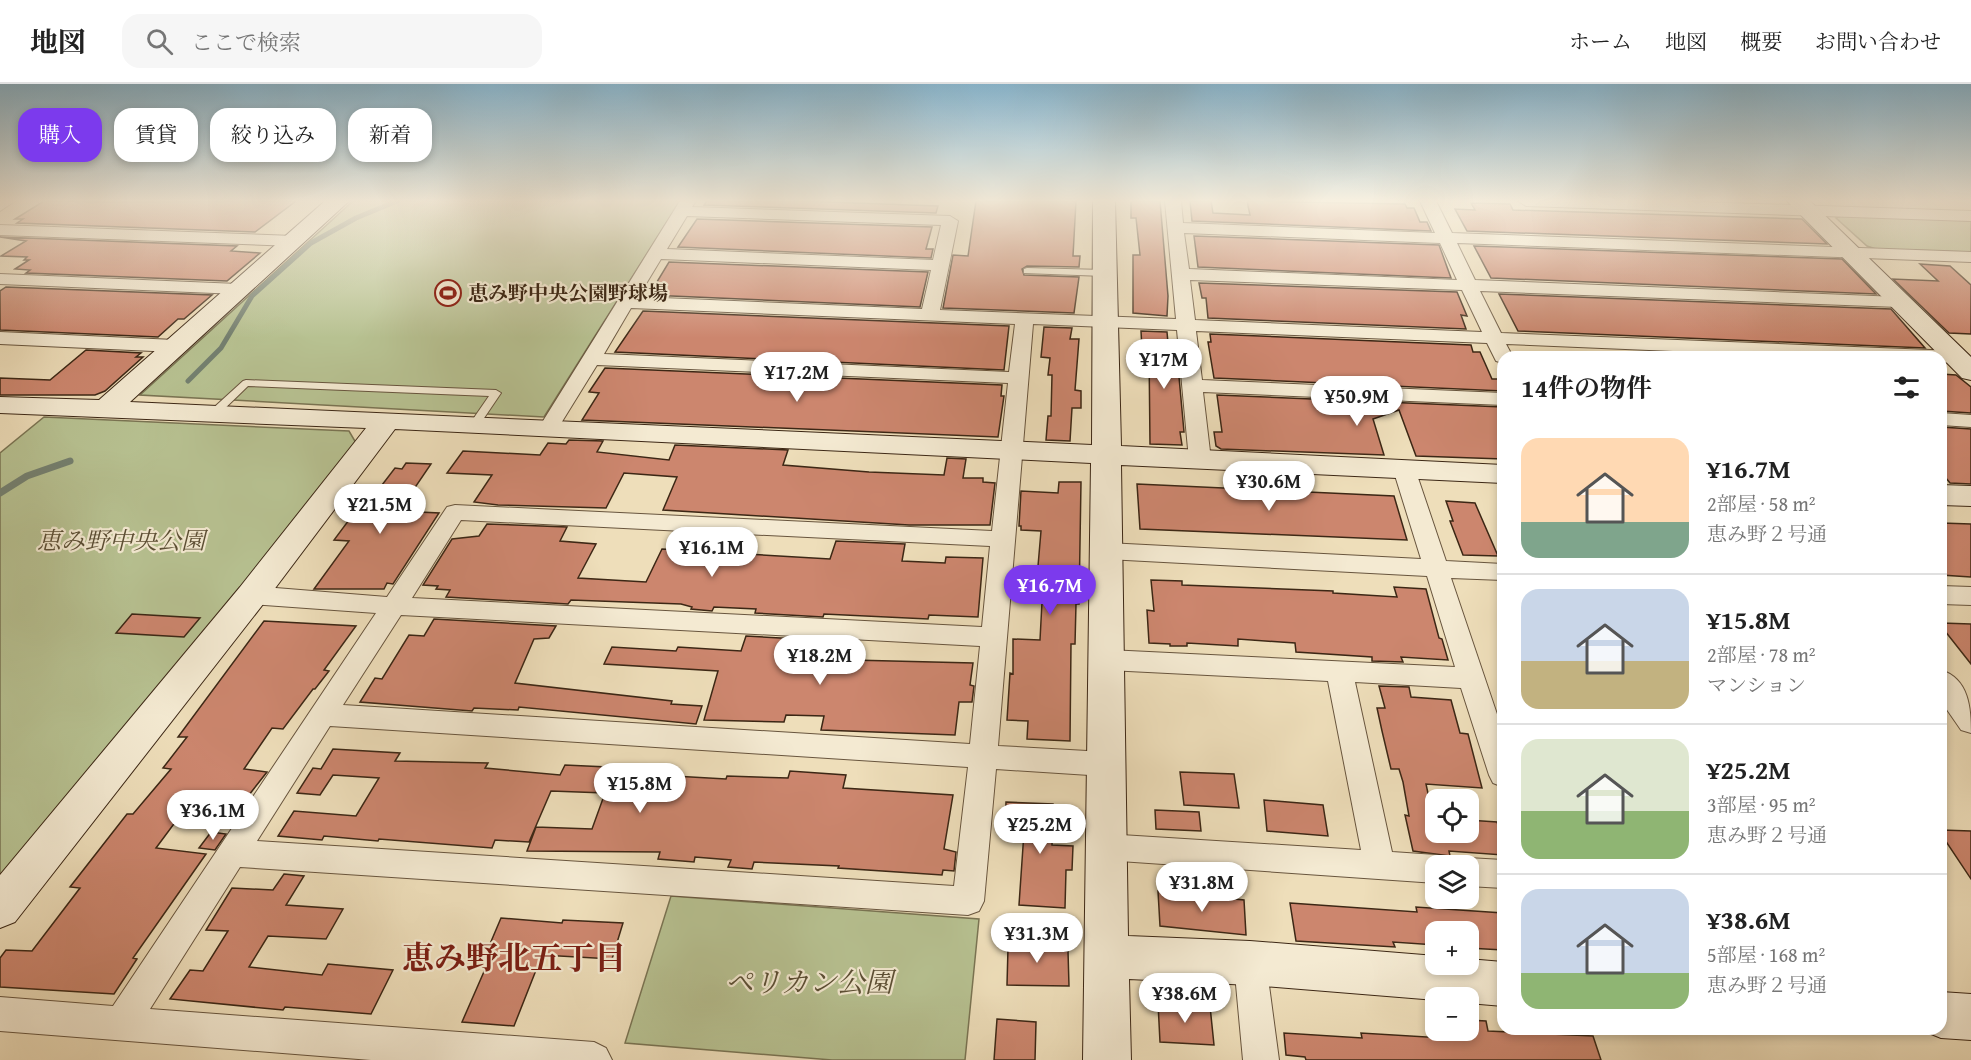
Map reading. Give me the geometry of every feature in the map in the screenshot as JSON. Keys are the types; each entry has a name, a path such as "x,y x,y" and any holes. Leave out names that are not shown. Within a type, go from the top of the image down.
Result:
{"street":[{"path":"105,410 288,247"},
{"path":"548,429 659,247"},
{"path":"930,315 945,247"},
{"path":"1104,247 1108,660 1105,764 1107,1060"},
{"path":"1177,247 1200,460"},
{"path":"1450,247 1500,351"},
{"path":"1681,247 1963,257 1971,270"},
{"path":"1844,247 1963,364"},
{"path":"654,254 941,266"},
{"path":"1180,274 1899,302"},
{"path":"0,279 238,289"},
{"path":"624,302 1494,338 1728,351"},
{"path":"232,853 968,901 984,756 1002,539 1025,318"},
{"path":"0,338 175,346"},
{"path":"589,359 1018,378"},
{"path":"1947,363 1963,364"},
{"path":"1193,386 1497,399"},
{"path":"0,405 387,420 1497,474"},
{"path":"1947,419 1971,421"},
{"path":"0,908 252,595 387,420"},
{"path":"1404,469 1497,757"},
{"path":"1947,495 1971,496"},
{"path":"120,1024 455,512 1002,539"},
{"path":"1107,551 1497,572"},
{"path":"252,595 394,606 993,637"},
{"path":"1947,595 1971,596"},
{"path":"1108,660 1471,678"},
{"path":"1339,671 1379,865"},
{"path":"1947,689 1971,722"},
{"path":"322,715 1105,764"},
{"path":"1105,847 1425,868"},
{"path":"1479,873 1497,874"},
{"path":"1106,956 1250,963 1497,984"},
{"path":"1250,963 1261,1060"},
{"path":"0,1014 426,1054 594,1060"},
{"path":"1947,1015 1971,1017"}],"lane":[{"path":"1027,271 1104,273"},
{"path":"213,414 246,383 496,393 474,425"}],"green space":[{"name":"恵み野中央公園野球場","path":"303,247 651,247 544,417 140,395"},
{"path":"1869,247 1971,247 1971,252 1876,249"},
{"name":"恵み野中央公園","path":"44,417 349,431 359,448 0,876 0,453"},
{"name":"ペリカン公園","path":"671,896 979,919 965,1060 832,1060 625,1043"}],"building":[{"path":"17,247 236,247 231,251 260,253 227,281 26,273 30,270 15,269 29,260 24,260 27,257 1,256"},
{"path":"678,247 927,247 926,249 933,249 931,258"},
{"path":"969,247 1074,247 1073,256 1080,256 1079,267 1027,266 1022,269 1024,275 1079,277 1074,313 943,308 953,255 968,256"},
{"path":"1139,247 1164,247 1168,296 1167,316 1133,313 1133,255 1140,255"},
{"path":"1195,247 1440,247 1451,278 1198,267"},
{"path":"1474,247 1842,259 1876,294 1491,278"},
{"path":"669,262 928,272 920,307 649,295"},
{"path":"1920,264 1950,266 1971,285 1971,334 1949,333 1893,279 1938,281"},
{"path":"1199,283 1457,292 1467,316 1461,315 1466,329 1208,318 1206,298 1202,298"},
{"path":"6,287 212,295 184,319 178,319 158,337 0,330 0,291"},
{"path":"1499,294 1891,309 1925,348 1518,331"},
{"path":"643,311 1009,326 1004,370 615,352"},
{"path":"1044,327 1072,328 1070,339 1079,339 1075,390 1081,391 1081,408 1072,408 1070,441 1046,440 1048,416 1051,416 1052,375 1048,375 1050,358 1041,357"},
{"path":"1141,331 1167,332 1168,343 1176,344 1184,432 1180,432 1182,445 1150,444 1149,350 1142,349"},
{"path":"1210,334 1471,345 1473,352 1480,352 1492,379 1497,379 1497,391 1214,378 1208,342 1211,342"},
{"path":"86,350 141,353 136,357 143,357 105,391 95,395 0,395 0,378 50,380"},
{"path":"605,368 1002,385 1001,396 1004,396 998,437 582,420 599,393 589,392"},
{"path":"1947,374 1956,375 1971,387 1971,413 1947,411"},
{"path":"1217,395 1497,407 1497,459 1416,456 1399,410 1373,419 1384,455 1221,449 1216,446 1214,432 1222,432"},
{"path":"1947,427 1971,429 1971,484 1950,483 1947,479"},
{"path":"569,440 603,441 597,452 669,460 675,445 788,450 783,465 869,472 944,475 947,458 966,459 963,478 983,478 983,482 995,483 990,525 909,525 663,510 677,477 624,473 606,508 498,505 474,502 492,475 447,473 463,451 540,455 548,443 566,444"},
{"path":"406,463 431,464 399,511 439,513 393,584 387,583 384,589 314,589 349,541 334,540 375,485 382,485 395,468 402,469"},
{"path":"1059,482 1081,482 1079,604 1076,604 1075,644 1071,644 1070,741 1027,739 1028,721 1007,720 1010,673 1013,674 1013,639 1040,640 1042,602 1035,601 1041,531 1021,530 1019,526 1021,491 1058,493"},
{"path":"1137,484 1394,496 1407,540 1140,529"},
{"path":"1446,501 1475,503 1497,556 1463,555 1450,521 1453,521"},
{"path":"1947,523 1971,524 1971,577 1947,575"},
{"path":"487,524 567,527 560,541 596,544 578,578 646,582 662,549 830,559 836,541 905,544 902,561 945,563 946,557 983,558 978,617 929,615 928,619 824,614 823,617 755,613 756,609 714,607 712,611 691,609 692,607 681,604 571,600 568,604 446,597 450,590 423,585 452,539 479,536"},
{"path":"1151,580 1182,581 1182,585 1333,591 1333,593 1397,597 1394,587 1426,589 1439,638 1442,639 1448,660 1401,657 1403,662 1372,661 1372,657 1296,652 1295,643 1238,639 1238,646 1187,643 1187,646 1170,646 1170,644 1149,643 1147,610 1154,611"},
{"path":"132,614 200,618 184,637 116,633"},
{"path":"434,619 556,626 549,638 534,639 515,683 702,706 696,724 519,707 518,710 474,708 472,711 360,702 375,678 382,679 409,635 424,636"},
{"path":"264,621 356,626 324,670 329,671 315,689 283,729 272,728 244,769 267,772 227,823 179,817 156,848 206,854 133,958 137,959 114,994 0,987 0,958 6,950 32,951 80,888 70,887 127,814 133,814 171,769 163,768 187,737 178,737"},
{"path":"1947,623 1971,624 1971,664 1947,634"},
{"path":"746,636 817,640 811,659 973,663 970,685 974,686 972,702 959,702 955,735 821,730 824,716 786,715 784,722 704,720 718,671 604,664 612,647 676,651 678,647 741,651"},
{"path":"1379,686 1409,687 1411,697 1451,700 1460,733 1468,734 1482,788 1426,784 1425,843 1479,843 1479,821 1497,822 1497,855 1449,851 1450,855 1443,855 1413,851 1405,815 1409,816 1403,782 1399,769 1391,769 1377,708 1385,708"},
{"path":"333,749 400,753 395,761 488,763 485,768 560,775 565,765 607,767 604,772 726,779 727,776 788,778 790,771 846,775 843,788 953,795 944,849 956,852 954,871 943,870 942,875 838,868 839,866 754,862 752,869 728,867 731,860 695,857 694,862 658,859 660,852 527,851 536,827 592,829 605,793 551,791 529,842 495,840 492,848 379,839 378,841 324,836 322,840 278,836 294,811 356,816 379,778 333,775 320,795 297,793 313,768 321,769"},
{"path":"1180,772 1234,774 1239,808 1184,805"},
{"path":"1264,800 1323,805 1328,836 1267,831"},
{"path":"1006,802 1053,804 1052,845 1073,846 1072,870 1066,870 1065,908 1019,905 1024,832 1005,831"},
{"path":"1155,810 1199,812 1201,831 1156,829"},
{"path":"1947,830 1971,831 1971,879 1947,843"},
{"path":"211,832 226,834 215,850 199,848"},
{"path":"284,874 304,876 286,905 343,909 326,939 268,936 249,967 322,975 328,964 393,970 371,1014 285,1007 283,1010 170,999 190,970 203,971 228,931 206,930 232,888 273,890"},
{"path":"1158,891 1244,900 1246,935 1160,926"},
{"path":"1290,903 1417,912 1416,907 1497,913 1497,950 1479,949 1479,921 1425,921 1425,944 1393,942 1395,947 1296,941"},
{"path":"501,918 562,923 563,920 623,923 612,959 542,955 514,1026 462,1022 493,951 487,951"},
{"path":"1015,938 1052,940 1053,951 1068,951 1069,986 1007,985 1008,948 1015,948"},
{"path":"1158,1003 1210,1006 1214,1045 1160,1042"},
{"path":"997,1019 1036,1022 1035,1060 994,1060"},
{"path":"1479,1021 1486,1021 1488,1031 1497,1031 1497,1035 1593,1036 1601,1060 1306,1060 1305,1057 1286,1055 1284,1033 1362,1038 1361,1033 1425,1037 1425,1041 1479,1041"}],"waterway":[{"path":"188,381 221,348 252,296 307,247"},
{"path":"0,493 27,476 70,461"}],"place":[{"name":"恵み野中央公園野球場","path":"448,293"}],"district":[{"name":"恵み野北五丁目","path":"514,958"}]}
